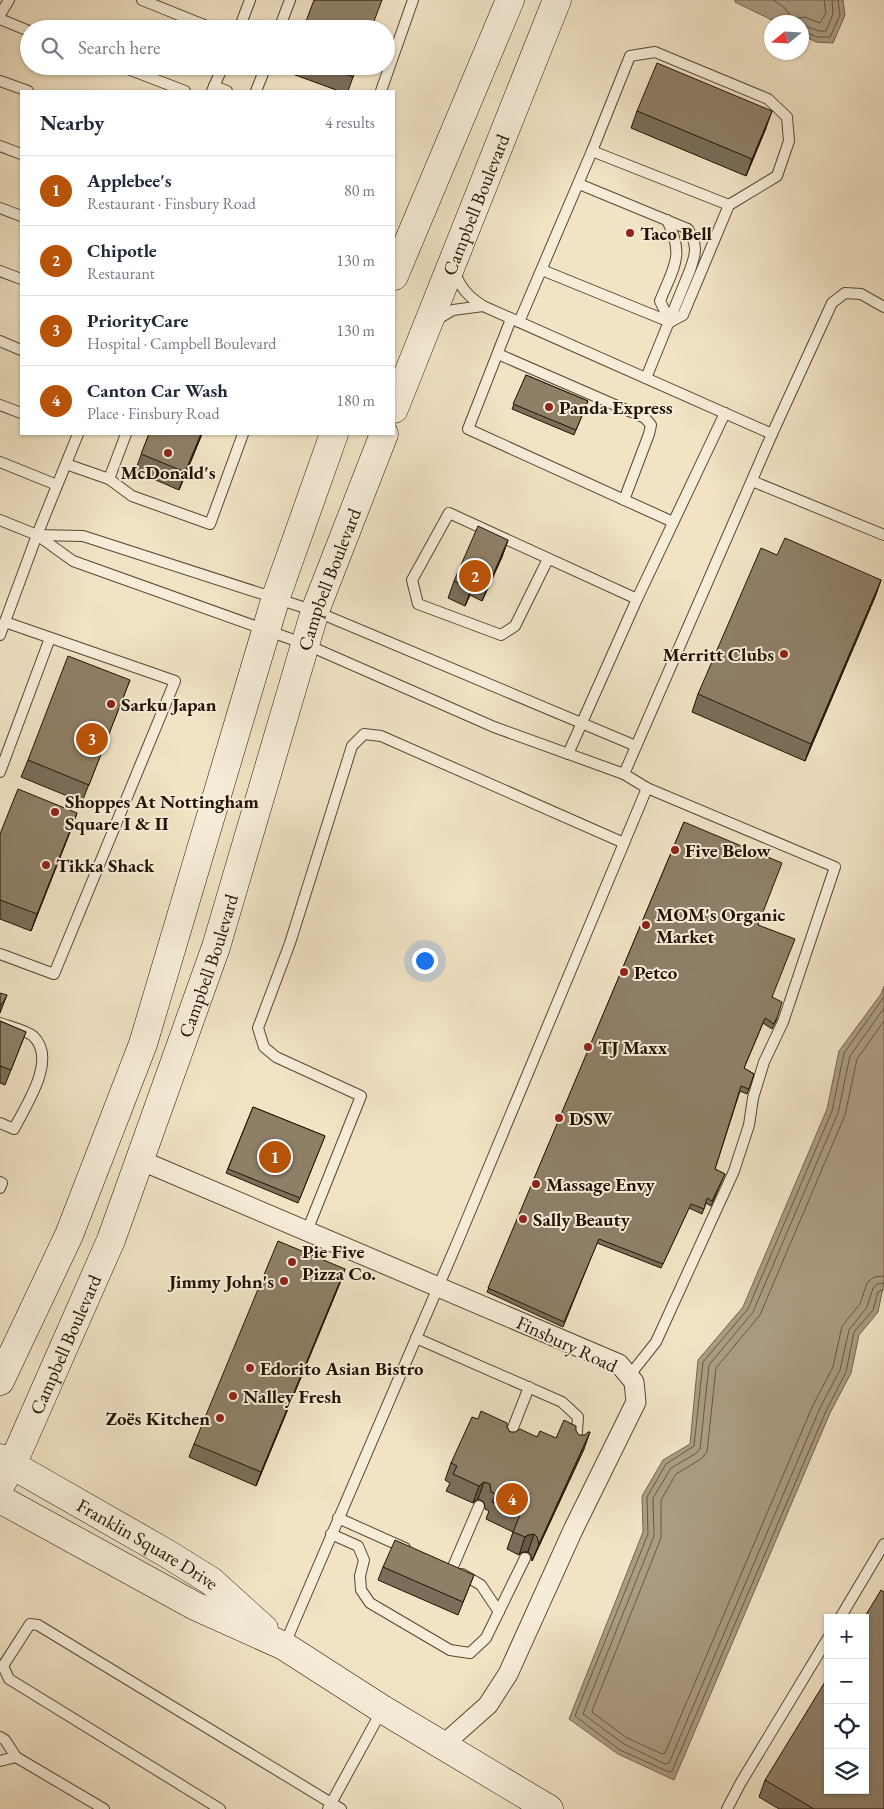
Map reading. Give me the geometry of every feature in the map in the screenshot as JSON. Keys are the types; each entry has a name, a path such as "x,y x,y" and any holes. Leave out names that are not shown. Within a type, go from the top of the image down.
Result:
{"main road":[{"path":"395,272 406,234 510,0"},
{"name":"Campbell Boulevard","path":"395,406 557,0"},
{"name":"Campbell Boulevard","path":"0,1381 69,1235 143,1044 276,597 334,435"},
{"name":"Campbell Boulevard","path":"4,1470 111,1240 216,947 315,611 384,435"},
{"name":"Franklin Square Drive","path":"4,1470 166,1553 211,1581 284,1646"},
{"name":"Franklin Square Drive","path":"0,1499 195,1606 284,1646 382,1709 549,1809"}],"street":[{"name":"Finsbury Road","path":"140,1160 619,1364 634,1382 636,1402 573,1530 508,1674 488,1705 443,1745"}],"lane":[{"path":"0,15 9,0"},
{"path":"142,0 192,20"},
{"path":"242,20 250,0"},
{"path":"282,20 290,0"},
{"path":"395,51 413,0"},
{"path":"0,20 20,28"},
{"path":"670,322 683,315 729,205 777,176 789,141 787,117 768,98 655,52 630,56 542,270 498,354 468,429 673,522"},
{"path":"143,75 182,90"},
{"path":"213,89 219,75"},
{"path":"256,90 262,75"},
{"path":"381,90 387,75"},
{"path":"0,81 25,90"},
{"path":"0,146 20,154"},
{"path":"592,151 729,205"},
{"path":"578,184 688,230 694,240 696,254 646,378"},
{"path":"0,208 20,216"},
{"path":"667,220 674,234 677,246 676,259 660,301 670,322"},
{"path":"452,261 459,285 472,299 483,306 772,434"},
{"path":"542,270 670,322"},
{"path":"0,271 20,279"},
{"path":"624,774 772,434 832,303 845,293 861,294 884,306"},
{"path":"426,326 453,310 483,306"},
{"path":"0,341 20,350"},
{"path":"498,354 645,418 651,425 650,434 624,500"},
{"path":"0,404 20,413"},
{"path":"568,754 580,723 637,599 725,413"},
{"path":"0,635 76,435"},
{"path":"108,479 126,435"},
{"path":"66,464 108,479 132,496 210,524 243,435"},
{"path":"0,462 57,485"},
{"path":"752,481 884,535"},
{"path":"548,559 515,626 501,635 418,604 412,580 449,513 637,599"},
{"path":"0,520 37,534 73,561 305,644 494,727 624,774 647,788 834,867 783,1022 764,1062 753,1098 749,1125 734,1171 656,1342 629,1376"},
{"path":"37,534 83,536 276,597 315,611 636,746"},
{"path":"0,954 54,974 175,681 5,622"},
{"path":"0,772 50,638"},
{"path":"307,1231 361,1096 276,1057 264,1047 258,1028 290,943 352,746 364,734 381,736 624,843"},
{"path":"284,1646 439,1287 647,788"},
{"path":"0,1023 32,1035 43,1050 42,1070 14,1129 0,1123"},
{"path":"416,1338 562,1402 578,1416 576,1446"},
{"path":"507,1443 529,1387"},
{"path":"479,1506 447,1567 481,1585 499,1612"},
{"path":"338,1518 417,1553"},
{"path":"332,1534 358,1546 364,1560 360,1576 360,1590 370,1603 450,1650 470,1653 486,1638 525,1558"},
{"path":"842,1614 884,1544"},
{"path":"220,1809 9,1679 3,1666 30,1624 38,1625 330,1806 341,1809"},
{"path":"727,1809 740,1784 824,1645"},
{"path":"330,1806 382,1709"},
{"path":"0,1737 5,1740 16,1757 104,1809"},
{"path":"0,1761 16,1757"}],"water":[{"path":"735,0 843,0 845,15 833,43 816,42 809,38 809,15 764,16 735,2"},
{"path":"884,986 884,1283 878,1312 859,1335 851,1373 830,1413 674,1780 618,1754 569,1719 643,1532 642,1496 663,1460 690,1444 698,1360 743,1307 827,1109 839,1051 881,994"}],"building":[{"path":"314,0 382,0 374,20 306,20"},
{"path":"657,63 772,111 752,159 637,111"},
{"name":"Panda Express","path":"526,375 588,401 576,430 513,404"},
{"path":"149,435 201,435 185,472 141,454"},
{"path":"478,526 508,540 489,584 476,578 471,589 454,581"},
{"name":"Merritt Clubs","path":"785,538 881,580 811,744 698,694 761,548 777,555"},
{"path":"68,656 130,680 89,785 28,760"},
{"path":"18,789 77,813 37,914 0,900 0,834"},
{"path":"684,822 782,863 758,925 795,939 772,997 782,1002 774,1024 765,1018 744,1068 754,1074 749,1089 741,1086 715,1169 725,1174 712,1201 707,1198 704,1209 691,1204 663,1264 599,1239 564,1322 488,1288"},
{"path":"0,993 7,995 0,1005"},
{"path":"0,1021 26,1032 11,1070 0,1066"},
{"path":"253,1107 325,1136 300,1198 228,1169"},
{"path":"278,1241 345,1269 261,1472 194,1444"},
{"path":"481,1411 507,1423 510,1432 520,1429 537,1437 540,1431 556,1438 564,1420 576,1426 576,1431 579,1435 585,1435 590,1432 539,1544 534,1534 525,1537 513,1532 520,1515 492,1502 496,1494 491,1492 490,1484 484,1482 479,1486 453,1474 457,1466 451,1463 472,1417 478,1419"},
{"path":"395,1540 474,1575 463,1602 383,1567"},
{"path":"881,1590 884,1592 884,1809 814,1809 765,1780 824,1684 824,1794 869,1794 869,1614 866,1614"}],"place":[{"name":"Taco Bell","path":"630,233"},
{"name":"Panda Express","path":"549,407"},
{"name":"McDonald's","path":"168,453"},
{"name":"Chipotle","path":"475,576"},
{"name":"Merritt Clubs","path":"784,654"},
{"name":"Sarku Japan","path":"111,704"},
{"name":"PriorityCare","path":"92,739"},
{"name":"Shoppes At Nottingham Square I & II","path":"55,812"},
{"name":"Five Below","path":"675,850"},
{"name":"Tikka Shack","path":"46,865"},
{"name":"MOM's Organic Market","path":"646,925"},
{"name":"Petco","path":"624,972"},
{"name":"TJ Maxx","path":"588,1047"},
{"name":"DSW","path":"559,1118"},
{"name":"Applebee's","path":"275,1157"},
{"name":"Massage Envy","path":"536,1184"},
{"name":"Sally Beauty","path":"523,1219"},
{"name":"Pie Five Pizza Co.","path":"292,1262"},
{"name":"Jimmy John's","path":"284,1281"},
{"name":"Edorito Asian Bistro","path":"250,1368"},
{"name":"Nalley Fresh","path":"233,1396"},
{"name":"Zoës Kitchen","path":"220,1418"},
{"name":"Canton Car Wash","path":"512,1499"}]}
